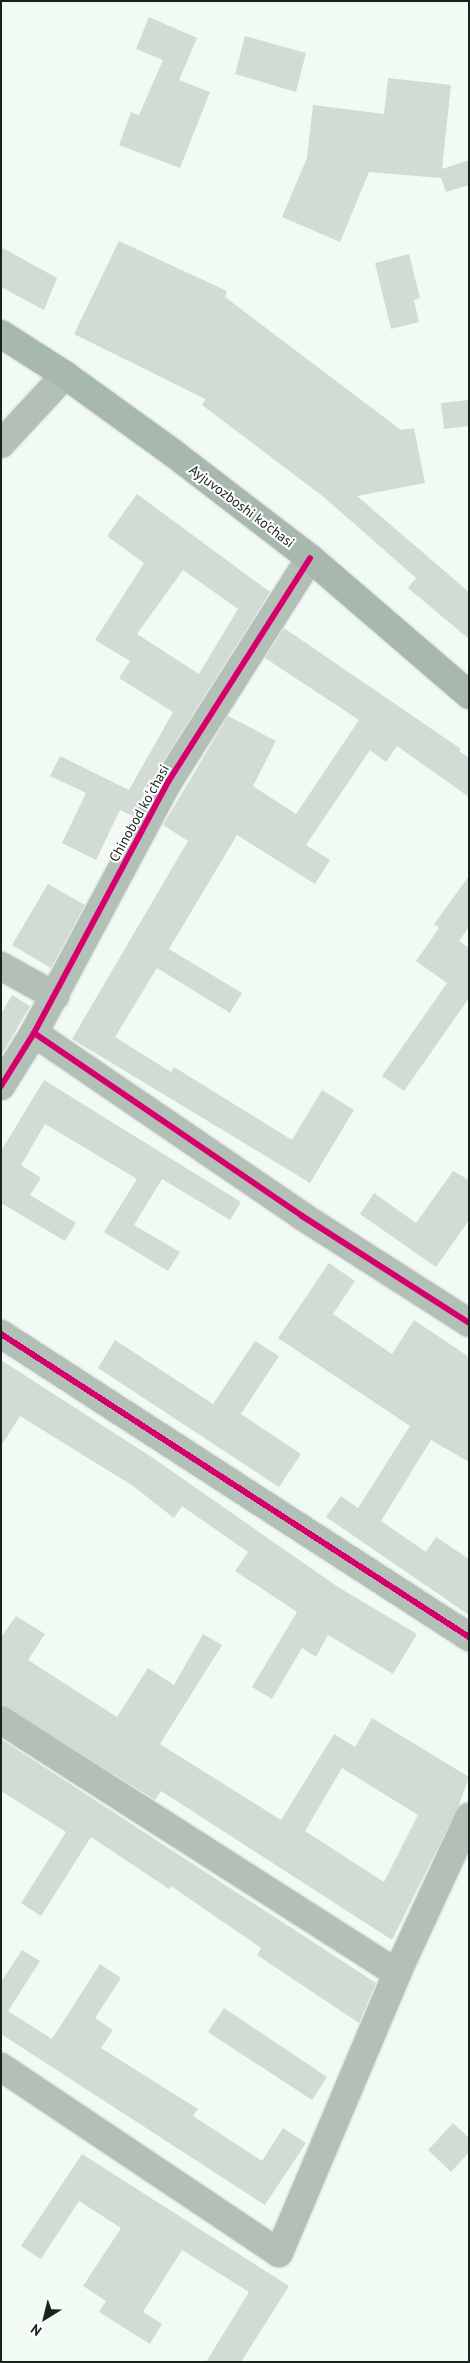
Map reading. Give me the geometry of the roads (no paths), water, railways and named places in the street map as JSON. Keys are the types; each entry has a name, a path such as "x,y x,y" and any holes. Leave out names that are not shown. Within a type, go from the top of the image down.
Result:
{"main road":[{"name":"Ayjuvozboshi ko'chasi","path":"1,334 65,375 310,558 469,695"}],"street":[{"path":"1,444 65,375"},
{"name":"Chinobod koʻchasi","path":"1,1086 55,996 168,782 310,558"},
{"path":"1,966 55,996"},
{"path":"34,1033 302,1216 469,1323"},
{"path":"1,1334 469,1637"},
{"path":"1,1720 397,1973"},
{"path":"1,2067 279,2253 397,1973 469,1817"}]}
